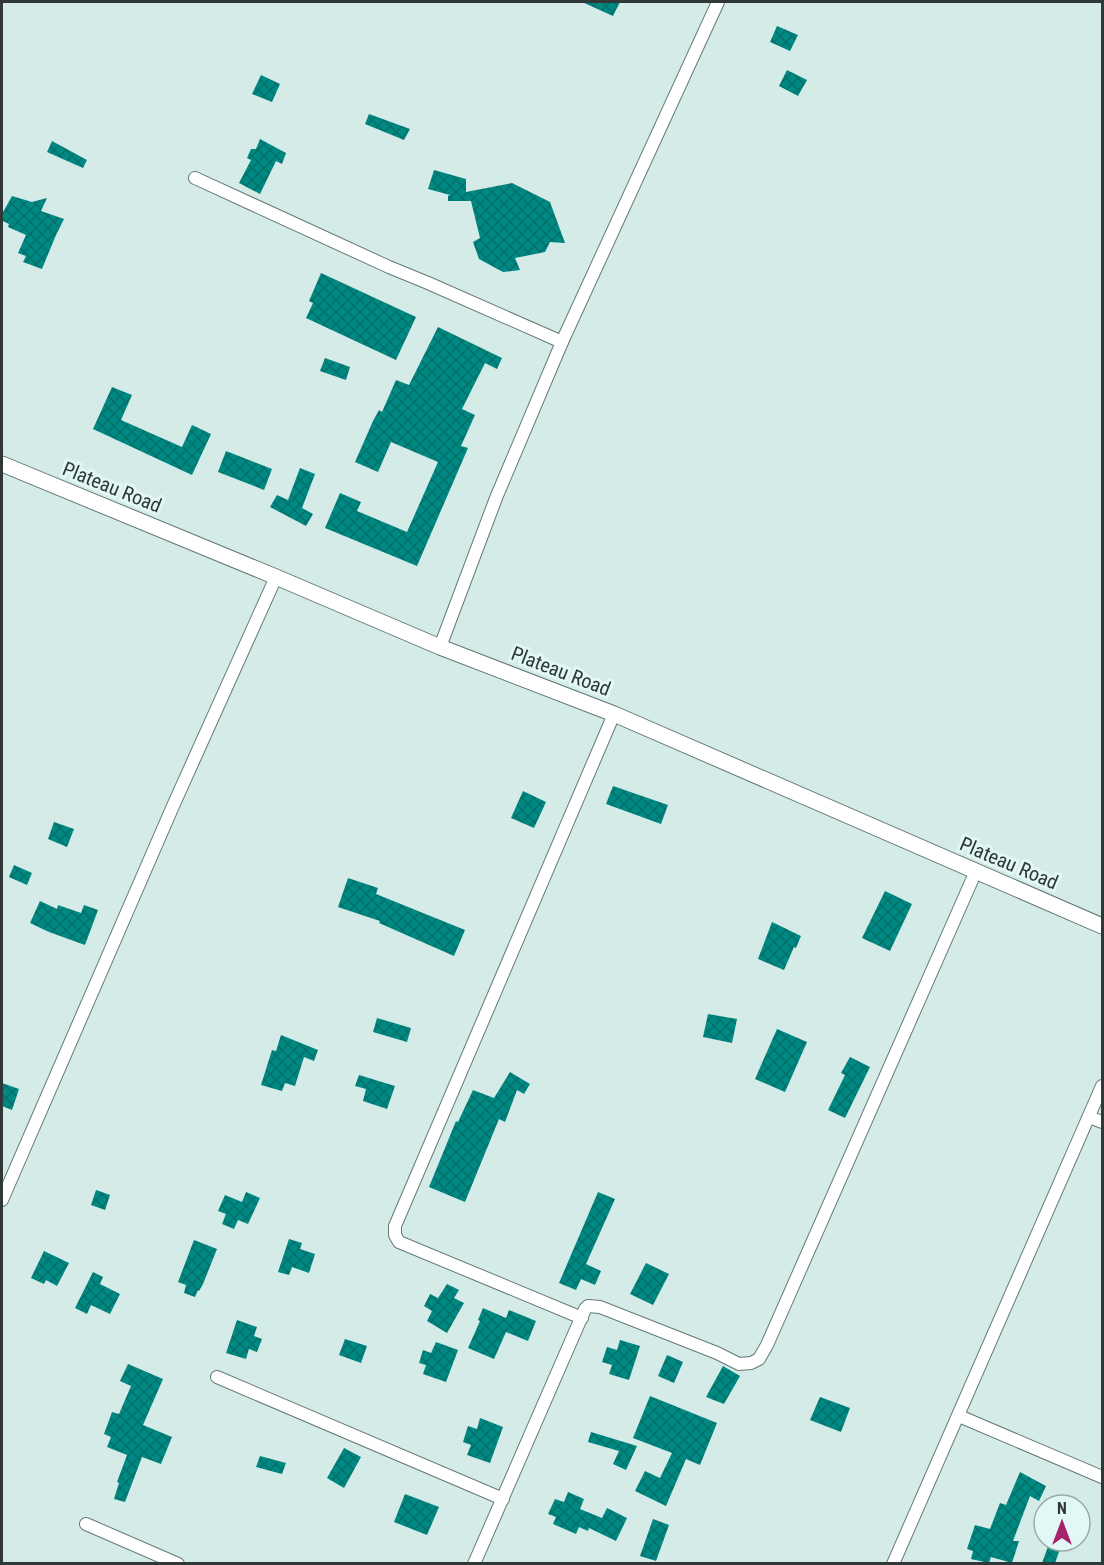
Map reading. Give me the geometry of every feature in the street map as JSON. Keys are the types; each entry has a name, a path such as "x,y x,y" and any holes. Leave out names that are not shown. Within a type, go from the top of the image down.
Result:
{"street":[{"path":"440,647 500,488 562,342 718,2"},
{"path":"195,178 389,267 562,342"},
{"name":"Plateau Road","path":"2,464 440,647 614,714 1102,926"},
{"path":"2,1200 173,806 276,577"},
{"path":"582,1318 399,1242 395,1235 395,1226 614,714"},
{"path":"474,1563 588,1306 600,1307 740,1364 746,1365 759,1359 976,871"},
{"path":"893,1563 1102,1086"},
{"path":"1089,1117 1102,1122"},
{"path":"217,1377 503,1499"},
{"path":"959,1416 1102,1477"},
{"path":"86,1524 178,1563"}],"building":[{"path":"582,2 620,2 613,16"},
{"path":"777,26 798,35 790,51 770,42"},
{"path":"787,70 807,80 798,96 779,86"},
{"path":"261,75 280,84 272,102 252,94"},
{"path":"369,114 410,129 404,140 365,124"},
{"path":"260,139 286,153 282,164 276,161 260,194 239,183 251,160 247,158 251,149 256,149"},
{"path":"52,141 87,160 83,168 47,152"},
{"path":"434,170 466,179 466,192 512,183 550,202 565,243 550,242 545,252 515,258 520,270 503,272 479,259 473,242 480,238 471,201 448,201 450,195 428,189"},
{"path":"12,196 32,202 47,198 41,211 64,219 42,269 23,262 26,256 18,253 26,235 8,227 9,224 3,221 2,214"},
{"path":"321,273 416,317 396,360 306,318 313,303 309,301"},
{"path":"438,327 502,358 497,369 485,363 462,409 475,415 461,446 468,448 417,566 325,528 340,493 361,502 357,511 407,532 438,462 391,442 378,472 355,462 373,421 379,410 382,412 396,380 409,385"},
{"path":"325,358 350,367 346,380 320,371"},
{"path":"112,387 132,395 121,420 182,447 192,425 211,434 192,475 93,429"},
{"path":"226,451 272,469 264,490 218,472"},
{"path":"300,468 315,474 302,508 313,514 306,526 270,507 277,495 288,500"},
{"path":"613,786 668,805 661,824 606,804"},
{"path":"523,791 546,802 534,828 511,818"},
{"path":"54,822 74,829 67,847 48,839"},
{"path":"14,865 32,873 27,885 9,877"},
{"path":"348,878 378,888 376,894 465,930 454,956 379,923 380,921 338,907"},
{"path":"885,891 912,904 890,951 862,938"},
{"path":"40,901 57,909 58,905 81,913 84,905 98,910 85,945 30,923"},
{"path":"772,922 801,936 784,970 758,959"},
{"path":"708,1014 737,1019 732,1043 703,1037"},
{"path":"377,1018 411,1028 407,1042 373,1032"},
{"path":"777,1029 807,1042 785,1092 755,1079"},
{"path":"281,1035 318,1050 314,1061 304,1057 295,1086 285,1083 282,1091 261,1085 272,1050 276,1051"},
{"path":"850,1057 870,1067 845,1118 828,1110 845,1075 841,1073"},
{"path":"510,1072 530,1084 524,1094 517,1090 505,1122 499,1119 465,1202 429,1187 456,1121 458,1122 473,1090 494,1098"},
{"path":"359,1075 395,1086 387,1109 363,1101 366,1089 355,1086"},
{"path":"2,1083 19,1089 12,1110 2,1106"},
{"path":"96,1190 110,1195 105,1210 91,1205"},
{"path":"246,1192 260,1198 248,1224 238,1220 234,1229 222,1224 226,1214 218,1211 225,1195 242,1202"},
{"path":"598,1192 615,1199 586,1264 601,1271 595,1285 581,1279 576,1290 559,1283"},
{"path":"289,1239 302,1243 300,1249 315,1254 309,1273 292,1267 289,1275 278,1272"},
{"path":"194,1240 217,1249 203,1284 195,1297 184,1293 186,1285 178,1282"},
{"path":"44,1251 69,1263 57,1286 46,1280 44,1284 31,1278"},
{"path":"646,1263 669,1274 653,1305 630,1294"},
{"path":"93,1272 103,1277 100,1284 120,1294 110,1314 91,1305 87,1314 75,1308"},
{"path":"447,1284 459,1290 454,1298 464,1303 447,1333 427,1321 432,1311 424,1306 430,1294 438,1298"},
{"path":"483,1308 506,1318 509,1310 536,1321 528,1341 506,1332 494,1359 468,1348"},
{"path":"237,1320 257,1327 254,1336 262,1339 257,1352 249,1349 246,1359 226,1353"},
{"path":"345,1339 367,1346 361,1363 339,1355"},
{"path":"620,1340 640,1346 629,1380 609,1374 612,1365 602,1362 607,1347 617,1350"},
{"path":"436,1342 458,1350 446,1382 423,1374 426,1365 419,1363 423,1350 431,1353"},
{"path":"667,1355 683,1362 674,1383 658,1376"},
{"path":"128,1364 163,1379 143,1425 172,1437 161,1464 142,1457 125,1502 114,1499 119,1483 117,1482 127,1455 107,1447 111,1437 104,1434 112,1412 119,1414 131,1386 120,1381"},
{"path":"723,1366 740,1376 724,1404 706,1397"},
{"path":"650,1396 717,1423 700,1465 686,1459 666,1506 635,1491 645,1471 660,1478 672,1453 633,1438"},
{"path":"820,1397 850,1408 841,1432 810,1420"},
{"path":"480,1418 503,1427 490,1463 467,1455 471,1445 463,1442 468,1426 477,1429"},
{"path":"591,1432 637,1446 626,1470 613,1464 619,1451 588,1442"},
{"path":"344,1448 361,1457 344,1488 327,1478"},
{"path":"260,1456 286,1463 282,1474 256,1467"},
{"path":"1020,1472 1046,1486 1043,1493 1032,1493 1032,1497 1030,1496 1013,1541 1019,1541 1012,1563 991,1557 989,1563 971,1559 973,1551 967,1549 975,1525 990,1529 1000,1503 1006,1505"},
{"path":"568,1492 584,1499 580,1509 602,1518 607,1508 627,1518 616,1541 589,1528 588,1531 579,1527 576,1534 553,1524 556,1517 548,1514 555,1499 564,1502"},
{"path":"405,1494 439,1507 427,1535 394,1522"},
{"path":"653,1519 669,1525 656,1561 640,1556"},
{"path":"1046,1553 1059,1553 1055,1563 1042,1563"}]}
